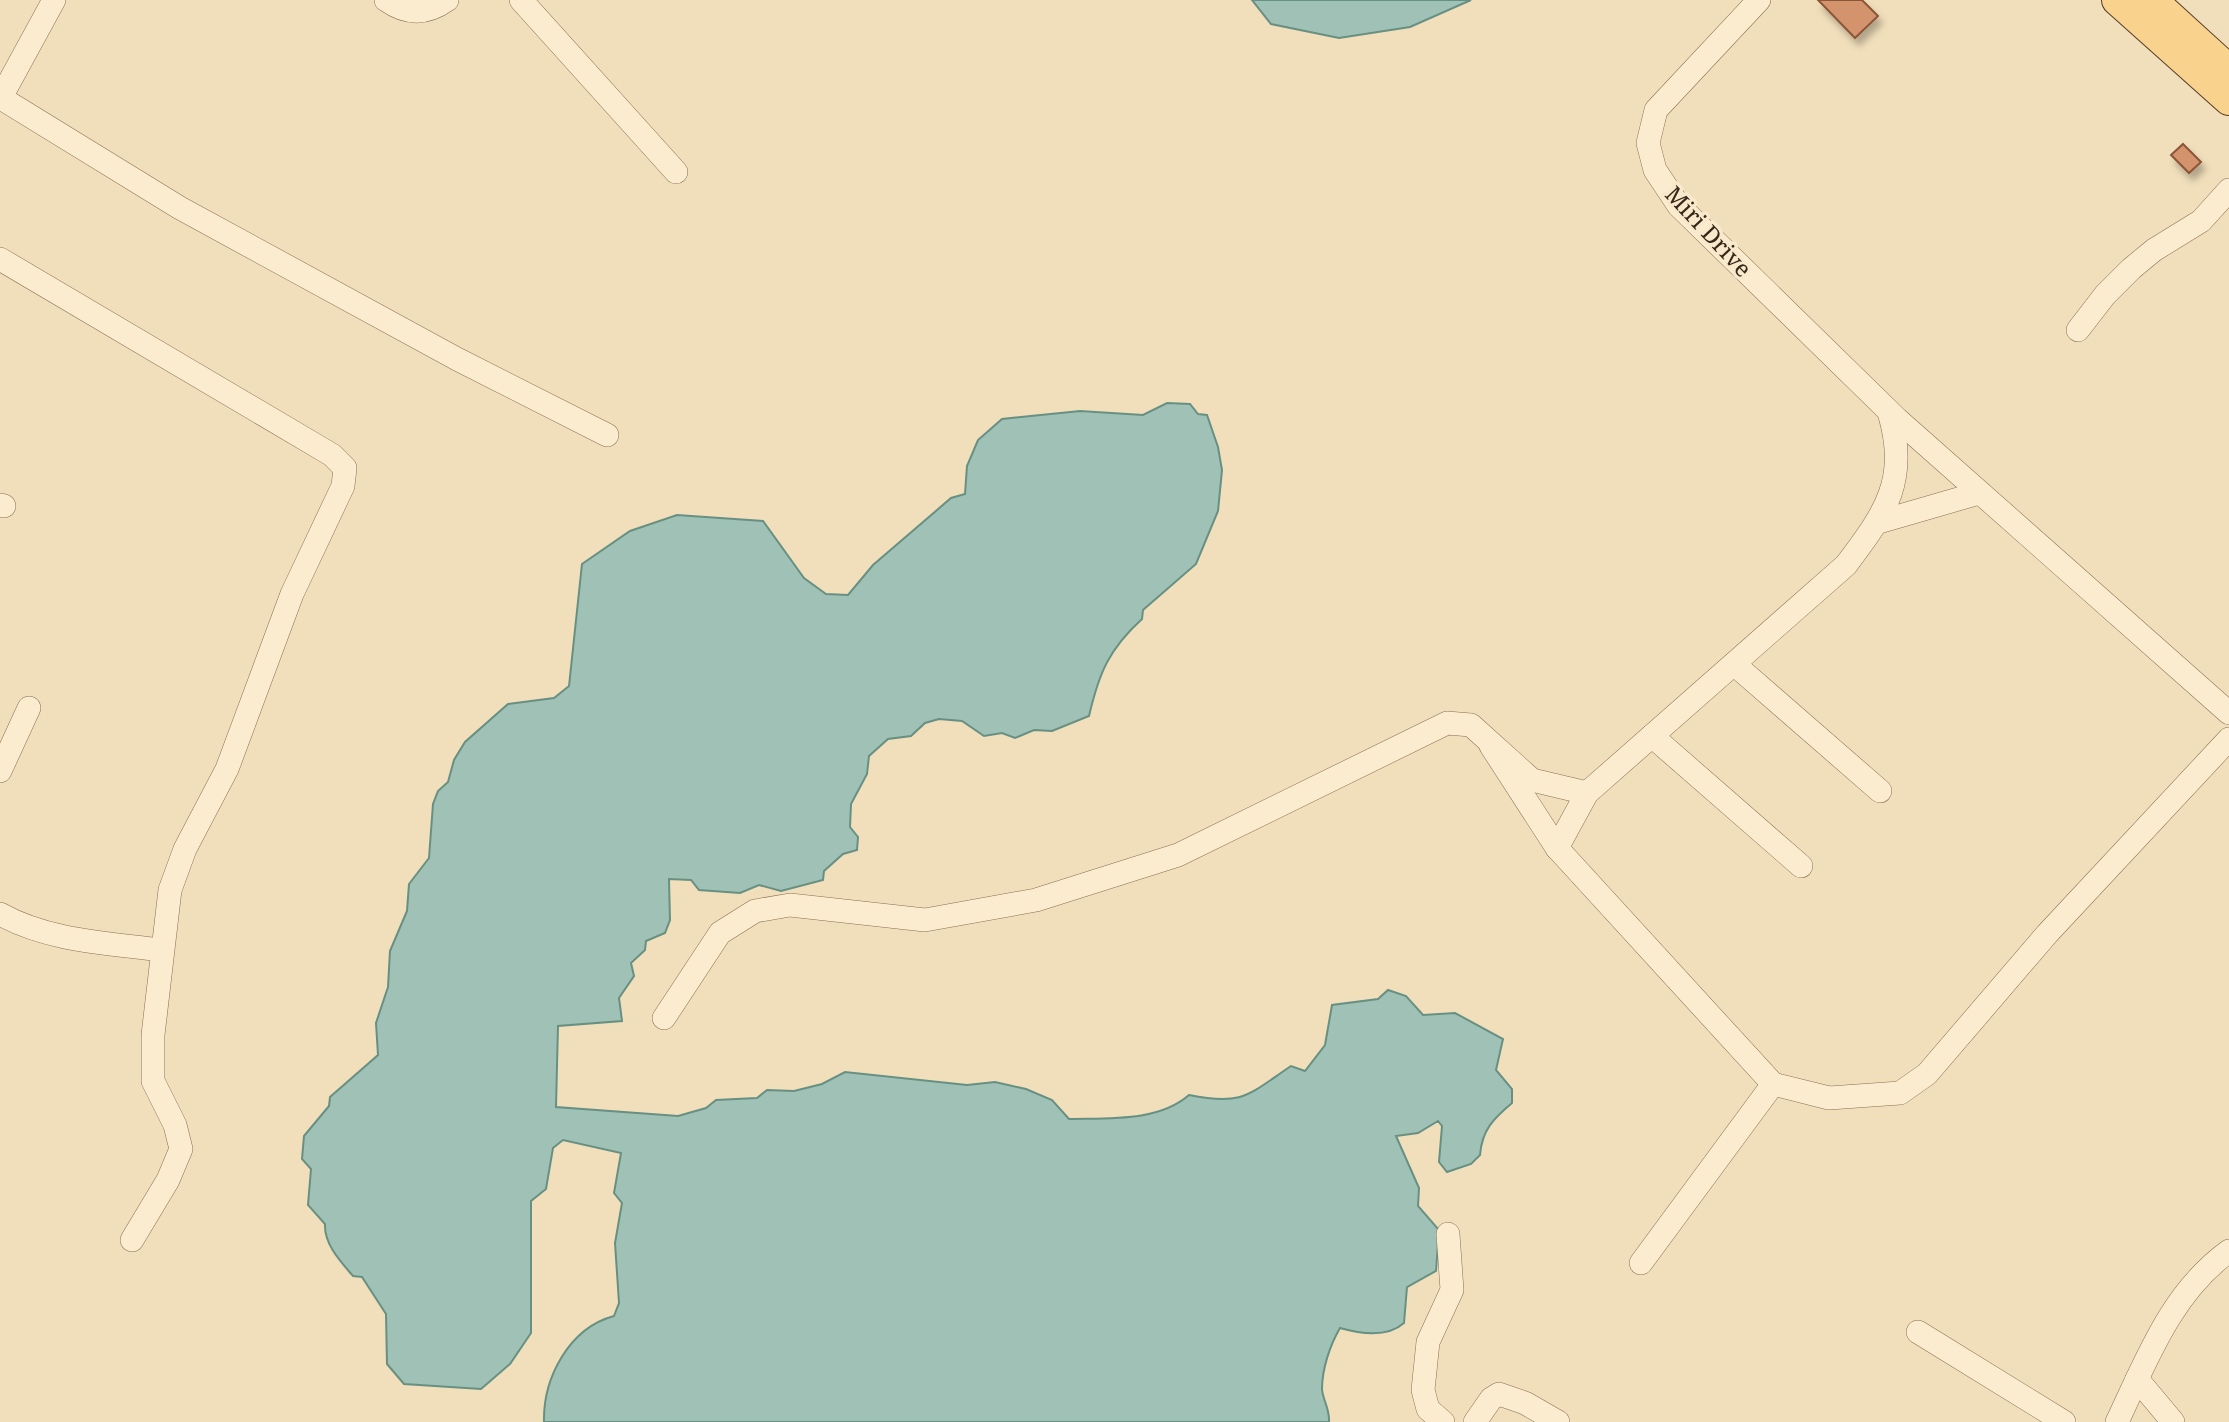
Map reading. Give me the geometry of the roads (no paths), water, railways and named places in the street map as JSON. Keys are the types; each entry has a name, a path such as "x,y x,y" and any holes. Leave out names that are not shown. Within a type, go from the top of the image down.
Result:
{"main road":[{"path":"2117,0 2229,100"},
{"path":"2152,0 2229,70"}],"street":[{"path":"54,0 0,99 180,208 457,359 607,435"},
{"path":"386,0 397,8 415,13 436,8 447,0"},
{"path":"521,0 676,172"},
{"name":"Miri Drive","path":"1759,0 1656,110 1648,143 1655,170 1679,206 1889,410 1979,494 2229,713"},
{"path":"2078,330 2105,295 2132,269 2154,250 2201,221 2229,190"},
{"path":"0,260 332,455 345,468 343,486 292,594 228,769 185,849 170,890 153,1035 153,1081 175,1125 181,1149 167,1180 132,1240"},
{"path":"1557,848 1587,793 1846,565 1879,522 1894,491 1898,457 1889,410"},
{"path":"1879,522 1979,494"},
{"path":"1734,664 1880,791"},
{"path":"0,771 29,708"},
{"path":"664,1018 720,933 755,911 790,905 925,920 1036,900 1178,855 1447,723 1471,726 1532,780 1587,793"},
{"path":"1652,736 1801,866"},
{"path":"1491,746 1557,848 1773,1084 1829,1098 1900,1093 1927,1074 2047,934 2229,738"},
{"path":"0,914 25,927 52,935 161,950"},
{"path":"1641,1263 1773,1084"},
{"path":"1443,1422 1428,1409 1423,1390 1427,1342 1452,1290 1448,1234"},
{"path":"2117,1422 2165,1322 2187,1289 2206,1268 2229,1251"},
{"path":"1918,1332 2063,1422"},
{"path":"2137,1379 2173,1422"},
{"path":"1475,1422 1490,1399 1499,1394 1525,1403 1558,1422"}],"water":[{"path":"1252,0 1471,0 1410,27 1339,38 1271,24"},
{"path":"1167,403 1190,404 1198,414 1207,415 1218,447 1222,470 1218,511 1196,564 1143,610 1142,619 1113,652 1101,674 1089,716 1052,731 1034,730 1015,738 1002,733 984,736 962,721 939,719 925,723 911,736 888,739 869,756 867,774 851,804 850,827 858,837 857,850 843,854 824,871 823,880 781,891 759,885 740,893 699,890 691,880 669,879 670,920 665,933 646,941 645,950 631,963 634,976 619,998 622,1021 558,1026 556,1107 678,1116 706,1108 716,1100 757,1098 767,1090 794,1091 822,1084 845,1072 967,1085 995,1082 1026,1089 1052,1100 1069,1119 1132,1117 1163,1110 1189,1095 1222,1099 1244,1096 1291,1066 1305,1071 1325,1045 1332,1005 1378,999 1388,990 1406,996 1423,1015 1455,1013 1503,1039 1496,1070 1512,1089 1512,1103 1490,1126 1483,1139 1480,1155 1471,1164 1447,1172 1439,1162 1442,1126 1438,1121 1418,1133 1396,1136 1419,1188 1418,1206 1439,1230 1436,1271 1407,1287 1404,1323 1397,1328 1373,1333 1340,1328 1327,1357 1322,1381 1329,1422 544,1422 548,1389 562,1357 584,1331 614,1316 619,1303 615,1243 622,1203 614,1193 621,1153 563,1140 553,1148 546,1189 531,1201 531,1333 510,1364 481,1389 404,1384 387,1364 386,1314 362,1277 353,1276 338,1258 327,1238 325,1224 308,1205 311,1169 302,1159 304,1136 329,1106 330,1097 378,1055 376,1023 388,987 390,951 407,911 409,884 429,858 433,804 438,791 448,782 454,760 465,742 508,704 554,698 569,686 582,564 630,531 677,515 763,521 804,578 826,594 848,595 873,565 951,498 965,494 967,466 978,440 1002,419 1080,411 1143,415"}]}
